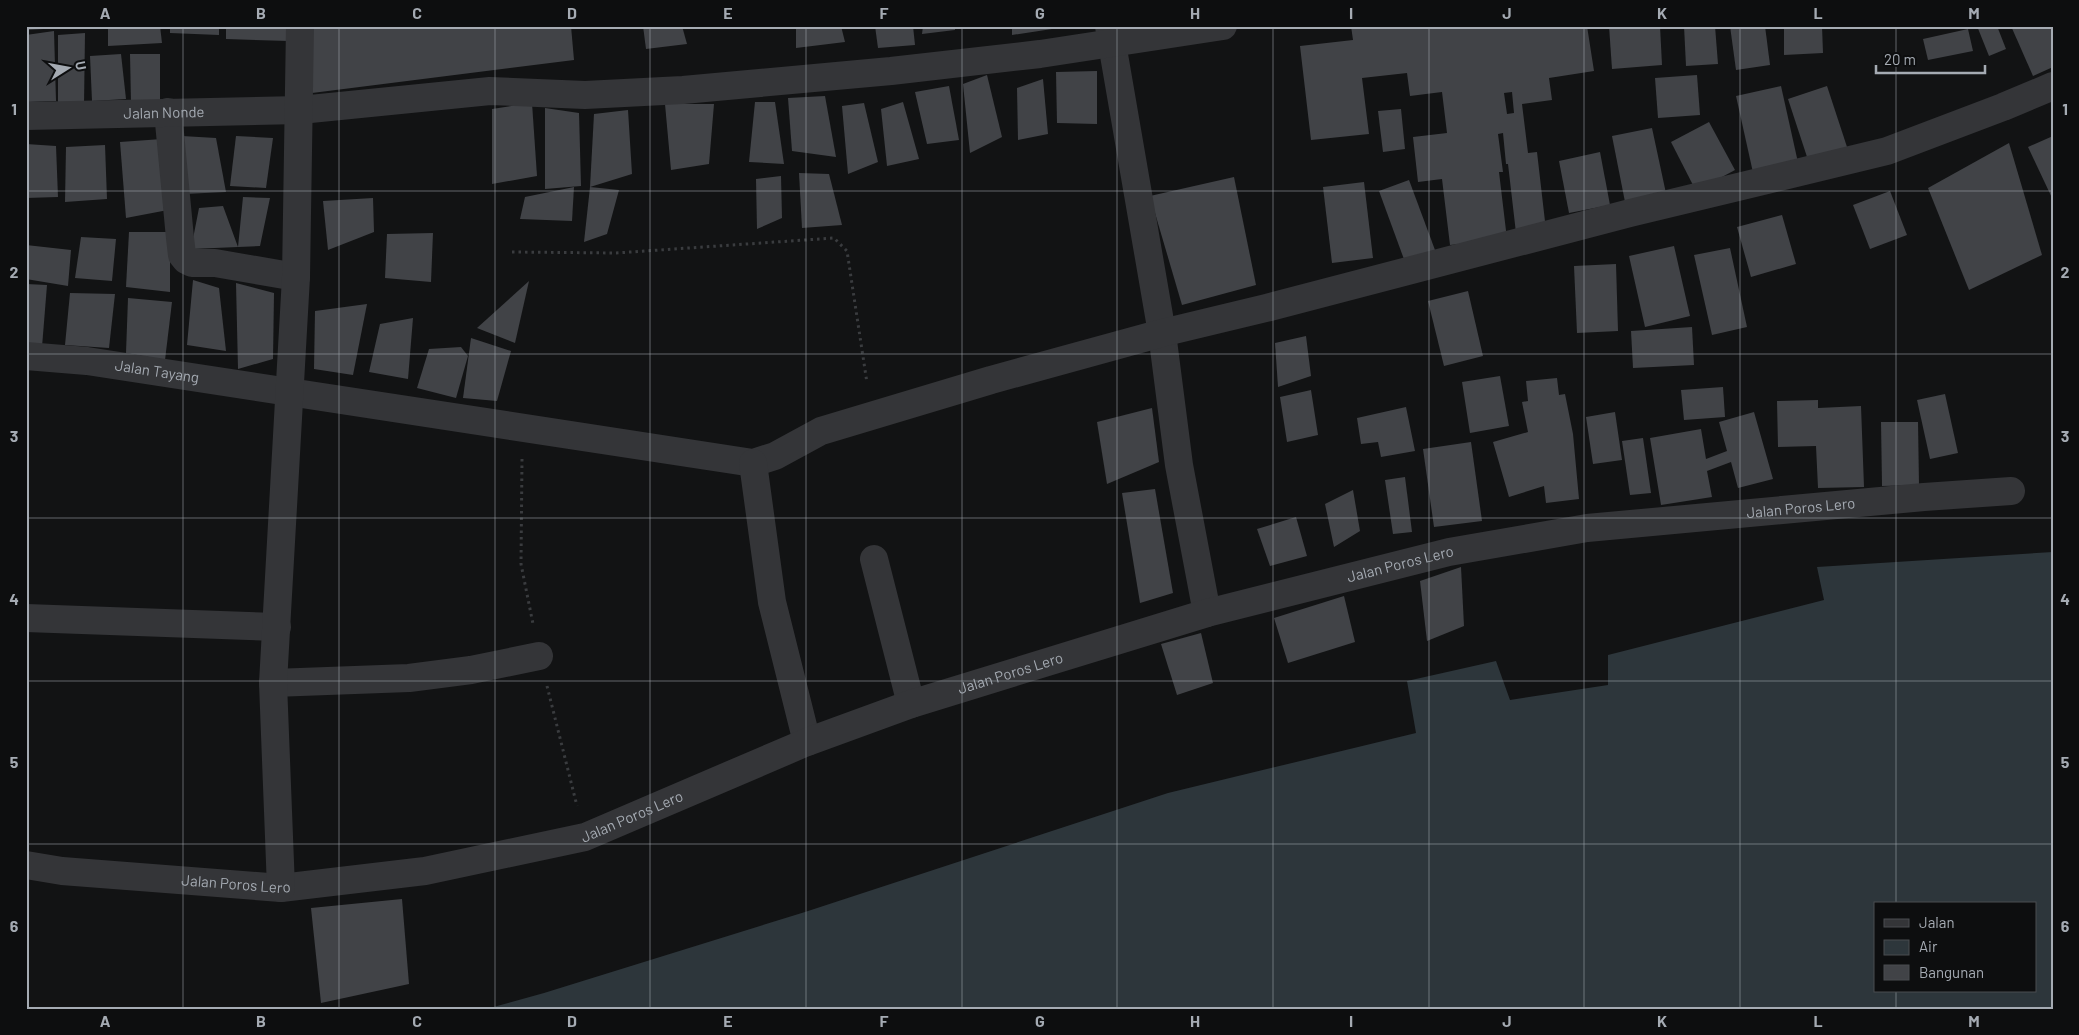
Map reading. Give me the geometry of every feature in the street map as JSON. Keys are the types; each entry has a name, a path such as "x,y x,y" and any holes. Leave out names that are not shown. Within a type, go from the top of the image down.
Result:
{"street":[{"path":"281,888 273,683 296,277 300,26"},
{"name":"Jalan Nonde","path":"26,116 300,110 490,91 585,95 683,90 891,71 1110,35 1223,26"},
{"path":"1110,35 1162,333 1179,465 1207,612"},
{"path":"807,742 772,602 753,463 775,456 820,431 871,414 1162,333 1266,308 1630,213 1887,151 2053,86"},
{"path":"168,112 182,255 192,263 215,263 296,277"},
{"name":"Jalan Tayang","path":"26,356 87,361 753,463"},
{"name":"Jalan Poros Lero","path":"26,865 62,871 281,888 426,871 585,837 807,742 911,704 1207,612 1449,552 1587,528 1924,497 2010,491"},
{"path":"874,559 911,704"},
{"path":"26,618 276,627"},
{"path":"273,683 409,678 471,670 539,656"}],"path":[{"path":"512,252 616,254 834,238 847,252 871,414"}],"water":[{"path":"2053,552 2053,1009 486,1009 544,993 805,912 1168,793 1416,733 1407,681 1496,661 1510,700 1608,685 1608,655 1824,600 1817,567"}],"building":[{"path":"26,26 61,26 61,28 26,30"},
{"path":"108,26 160,26 162,43 108,46"},
{"path":"170,26 219,26 219,35 170,33"},
{"path":"226,26 290,26 289,41 226,39"},
{"path":"312,26 571,26 574,60 312,93"},
{"path":"643,26 682,26 687,44 646,49"},
{"path":"796,26 841,26 845,42 796,48"},
{"path":"875,26 913,26 915,45 878,48"},
{"path":"923,26 955,26 955,30 922,34"},
{"path":"1012,26 1052,26 1052,29 1012,35"},
{"path":"1351,26 1587,26 1594,71 1549,78 1552,100 1522,104 1528,153 1537,152 1546,230 1516,233 1503,133 1498,134 1503,172 1499,172 1507,239 1450,245 1442,179 1418,182 1413,137 1447,133 1442,92 1410,96 1407,73 1362,78 1369,134 1311,140 1300,46 1353,40","holes":["1512,92 1514,113 1507,114 1504,93"]},
{"path":"1609,26 1660,26 1662,65 1612,69"},
{"path":"1684,26 1715,26 1718,64 1686,66"},
{"path":"1730,26 1765,26 1770,65 1736,70"},
{"path":"1784,26 1822,26 1823,53 1784,55"},
{"path":"1977,26 1997,26 2006,49 1989,56"},
{"path":"2011,26 2053,26 2053,67 2033,76"},
{"path":"1968,29 1973,51 1928,60 1923,39"},
{"path":"54,31 56,101 26,102 26,35"},
{"path":"85,33 84,105 58,106 58,35"},
{"path":"121,54 126,99 92,101 90,56"},
{"path":"130,54 160,54 160,102 131,103"},
{"path":"1097,71 1097,124 1057,123 1056,72"},
{"path":"987,75 1002,137 970,153 963,84"},
{"path":"1697,75 1700,115 1658,118 1655,78"},
{"path":"1043,79 1048,134 1018,140 1017,88"},
{"path":"949,86 959,140 927,144 915,92"},
{"path":"1781,86 1799,167 1754,177 1736,96"},
{"path":"1827,86 1848,150 1809,163 1788,99"},
{"path":"825,96 836,157 792,151 788,98"},
{"path":"755,102 775,102 784,164 749,162"},
{"path":"903,102 919,159 887,166 881,109"},
{"path":"532,103 537,176 492,184 492,109"},
{"path":"864,103 878,162 848,174 842,106"},
{"path":"665,104 714,104 709,164 671,170"},
{"path":"545,108 579,113 581,186 545,189"},
{"path":"1401,109 1405,149 1383,152 1378,111"},
{"path":"628,110 632,174 590,187 594,114"},
{"path":"1709,122 1735,170 1696,191 1671,142"},
{"path":"1652,128 1667,198 1626,207 1612,136"},
{"path":"182,136 216,138 226,192 184,194"},
{"path":"236,136 273,138 266,188 230,186"},
{"path":"2053,136 2053,200 2028,147"},
{"path":"162,139 168,210 126,218 120,142"},
{"path":"2009,143 2042,255 1969,290 1928,188"},
{"path":"26,144 56,146 58,197 26,198"},
{"path":"105,145 107,199 65,202 66,147"},
{"path":"1600,152 1610,205 1569,213 1559,161"},
{"path":"799,173 829,174 842,225 802,228"},
{"path":"781,176 782,218 757,229 756,179"},
{"path":"1234,177 1256,285 1182,305 1150,196"},
{"path":"1409,180 1435,250 1405,262 1379,191"},
{"path":"1364,182 1373,258 1332,263 1323,187"},
{"path":"574,187 572,221 520,219 525,197"},
{"path":"590,187 619,190 607,234 584,242"},
{"path":"1890,191 1907,235 1870,249 1853,205"},
{"path":"243,197 270,198 260,246 238,247"},
{"path":"373,198 374,232 328,250 323,201"},
{"path":"223,206 238,247 191,249 199,208"},
{"path":"1782,215 1796,264 1751,277 1737,227"},
{"path":"129,232 170,232 170,292 126,287"},
{"path":"433,233 431,282 385,278 387,234"},
{"path":"81,237 116,239 112,281 75,278"},
{"path":"26,245 71,250 68,286 26,279"},
{"path":"1674,246 1690,316 1645,327 1629,256"},
{"path":"1730,248 1747,327 1712,335 1694,255"},
{"path":"1616,264 1618,331 1577,333 1574,266"},
{"path":"193,280 219,288 226,351 187,345"},
{"path":"529,281 515,343 477,328"},
{"path":"236,283 274,293 273,359 238,369"},
{"path":"26,284 47,285 42,347 26,347"},
{"path":"1468,291 1483,356 1444,366 1428,301"},
{"path":"70,293 115,294 109,348 65,345"},
{"path":"128,298 172,302 165,360 126,353"},
{"path":"367,304 353,375 314,369 315,311"},
{"path":"413,318 408,379 369,372 380,324"},
{"path":"1692,327 1694,365 1633,368 1631,331"},
{"path":"1306,336 1311,376 1278,387 1275,343"},
{"path":"471,338 511,351 497,401 463,398"},
{"path":"461,347 468,356 456,398 417,388 429,349"},
{"path":"1500,376 1509,426 1470,433 1462,382"},
{"path":"1557,378 1559,395 1565,394 1573,434 1579,499 1546,503 1544,486 1509,497 1493,442 1528,432 1522,402 1528,401 1526,381"},
{"path":"1723,387 1725,417 1684,420 1681,390"},
{"path":"1311,390 1318,435 1287,442 1280,397"},
{"path":"1945,394 1958,453 1930,459 1917,400"},
{"path":"1818,400 1818,408 1861,406 1864,487 1818,488 1816,446 1778,447 1777,401"},
{"path":"1406,407 1415,451 1381,457 1378,442 1361,444 1357,418"},
{"path":"1152,408 1159,462 1107,484 1097,422"},
{"path":"1615,412 1622,460 1593,464 1586,417"},
{"path":"1754,412 1773,479 1738,488 1731,462 1707,471 1712,497 1661,505 1650,438 1701,429 1706,459 1727,451 1719,422"},
{"path":"1881,422 1918,422 1919,485 1882,486"},
{"path":"1643,438 1651,493 1630,495 1622,441"},
{"path":"1471,442 1482,521 1434,527 1423,449"},
{"path":"1405,477 1412,532 1393,534 1385,480"},
{"path":"1155,489 1173,593 1140,603 1122,493"},
{"path":"1353,490 1360,531 1334,547 1325,504"},
{"path":"1296,517 1307,556 1270,566 1257,529"},
{"path":"1461,567 1464,626 1427,641 1420,581"},
{"path":"1344,596 1355,642 1288,663 1274,618"},
{"path":"1201,633 1213,683 1177,695 1161,644"},
{"path":"402,899 409,984 321,1003 311,908"}]}
